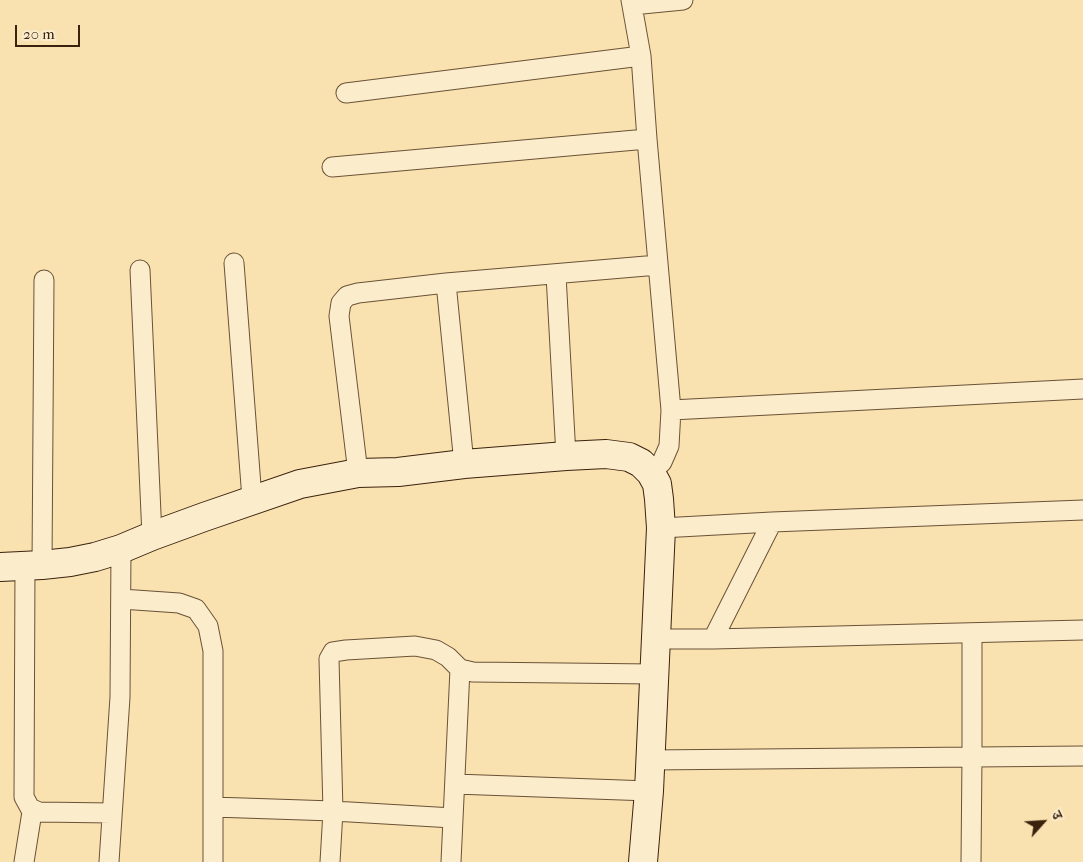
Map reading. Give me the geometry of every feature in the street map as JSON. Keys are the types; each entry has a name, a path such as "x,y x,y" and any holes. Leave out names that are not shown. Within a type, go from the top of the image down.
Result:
{"main road":[{"path":"22,566 78,560 122,549 252,499 300,484 358,473 398,472 464,464 566,456 606,454 629,457 641,463 651,473 657,484 661,528 643,862"}],"street":[{"path":"651,473 662,462 670,446 671,410 646,139 641,56 631,3 683,0"},
{"path":"346,92 641,56"},
{"path":"332,166 646,139"},
{"path":"234,262 252,499"},
{"path":"358,473 339,316 341,303 347,296 358,293 446,283 658,265"},
{"path":"140,270 152,536"},
{"path":"556,274 566,456"},
{"path":"24,862 32,812 24,797 22,566 44,280"},
{"path":"446,283 464,464"},
{"path":"671,410 1083,389"},
{"path":"661,528 1083,510"},
{"path":"714,639 772,522"},
{"path":"109,862 120,697 122,549"},
{"path":"121,599 179,602 196,609 208,626 213,651 213,862"},
{"path":"656,639 1083,630"},
{"path":"971,862 972,633"},
{"path":"330,862 332,811 329,660 334,652 415,646 436,650 448,657 460,669 473,672 653,674"},
{"path":"451,862 460,669"},
{"path":"649,760 1083,756"},
{"path":"454,784 648,791"},
{"path":"213,807 453,818"},
{"path":"30,808 39,812 112,813"}]}
